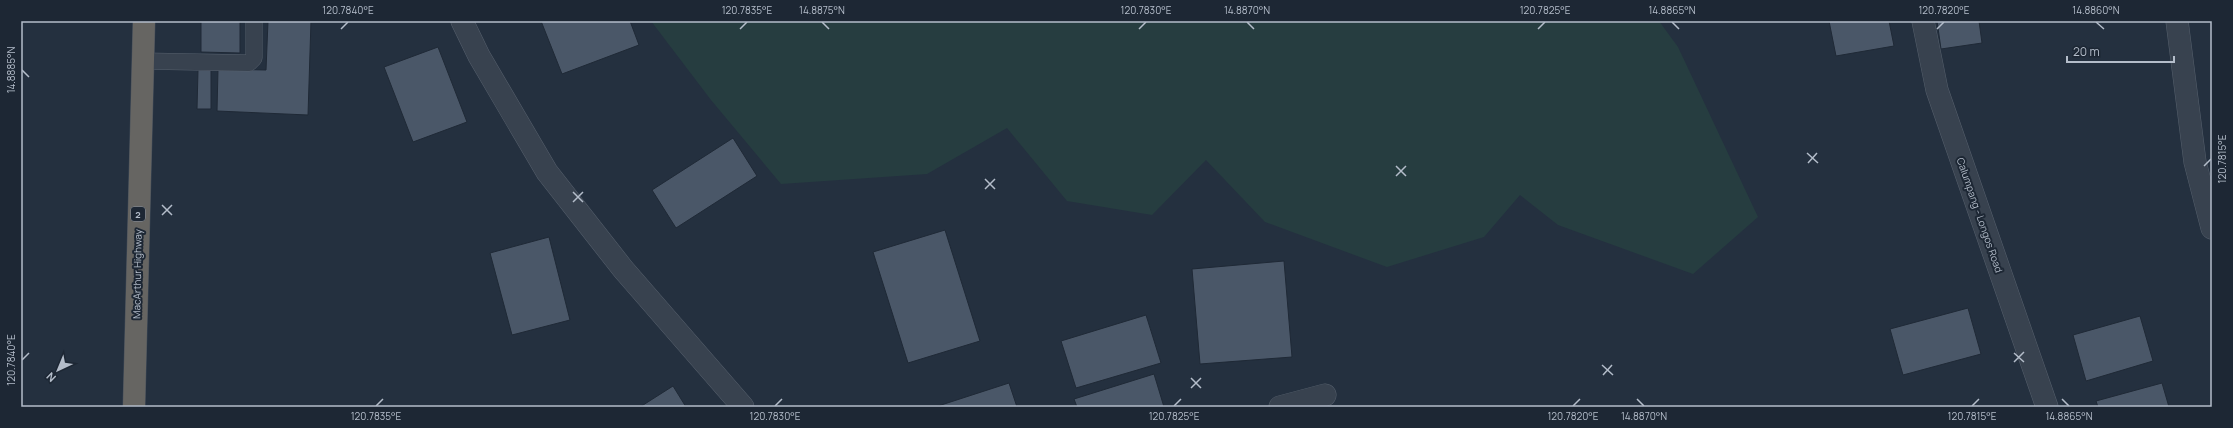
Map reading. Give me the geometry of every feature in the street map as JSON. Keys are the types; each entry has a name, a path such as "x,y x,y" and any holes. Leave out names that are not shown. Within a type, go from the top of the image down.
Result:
{"highway":[{"name":"MacArthur Highway","path":"134,407 144,21"}],"street":[{"path":"462,21 479,56 546,172 623,269 743,407"},
{"name":"Calumpang - Longos Road","path":"1923,21 1936,90 2047,407"},
{"path":"2177,21 2195,162 2212,228"},
{"path":"1280,407 1325,395"}],"lane":[{"path":"142,61 249,64 254,58 254,21"}],"green space":[{"path":"651,21 1659,21 1678,47 1758,217 1693,274 1558,225 1520,195 1484,237 1387,267 1265,222 1206,160 1152,215 1067,201 1007,128 927,174 781,184 711,100"}],"building":[{"path":"201,21 240,21 240,53 201,52"},
{"path":"268,21 311,21 308,115 217,111 218,69 266,70"},
{"path":"541,21 630,21 639,45 562,74"},
{"path":"1829,21 1889,21 1894,46 1836,56"},
{"path":"1937,21 1979,21 1982,43 1941,49"},
{"path":"438,47 467,122 413,142 384,67"},
{"path":"198,70 211,70 211,109 197,109"},
{"path":"733,138 757,176 676,228 652,190"},
{"path":"945,230 980,341 908,363 873,252"},
{"path":"549,237 570,320 512,335 490,253"},
{"path":"1284,261 1292,357 1200,364 1192,269"},
{"path":"1968,308 1981,354 1903,375 1890,329"},
{"path":"1146,315 1161,363 1076,388 1061,341"},
{"path":"2140,316 2153,361 2086,381 2073,335"},
{"path":"1154,374 1164,407 1077,407 1074,399"},
{"path":"1009,383 1017,407 935,407"},
{"path":"2162,383 2169,407 2098,407 2096,401"},
{"path":"673,386 686,407 640,407"}]}
